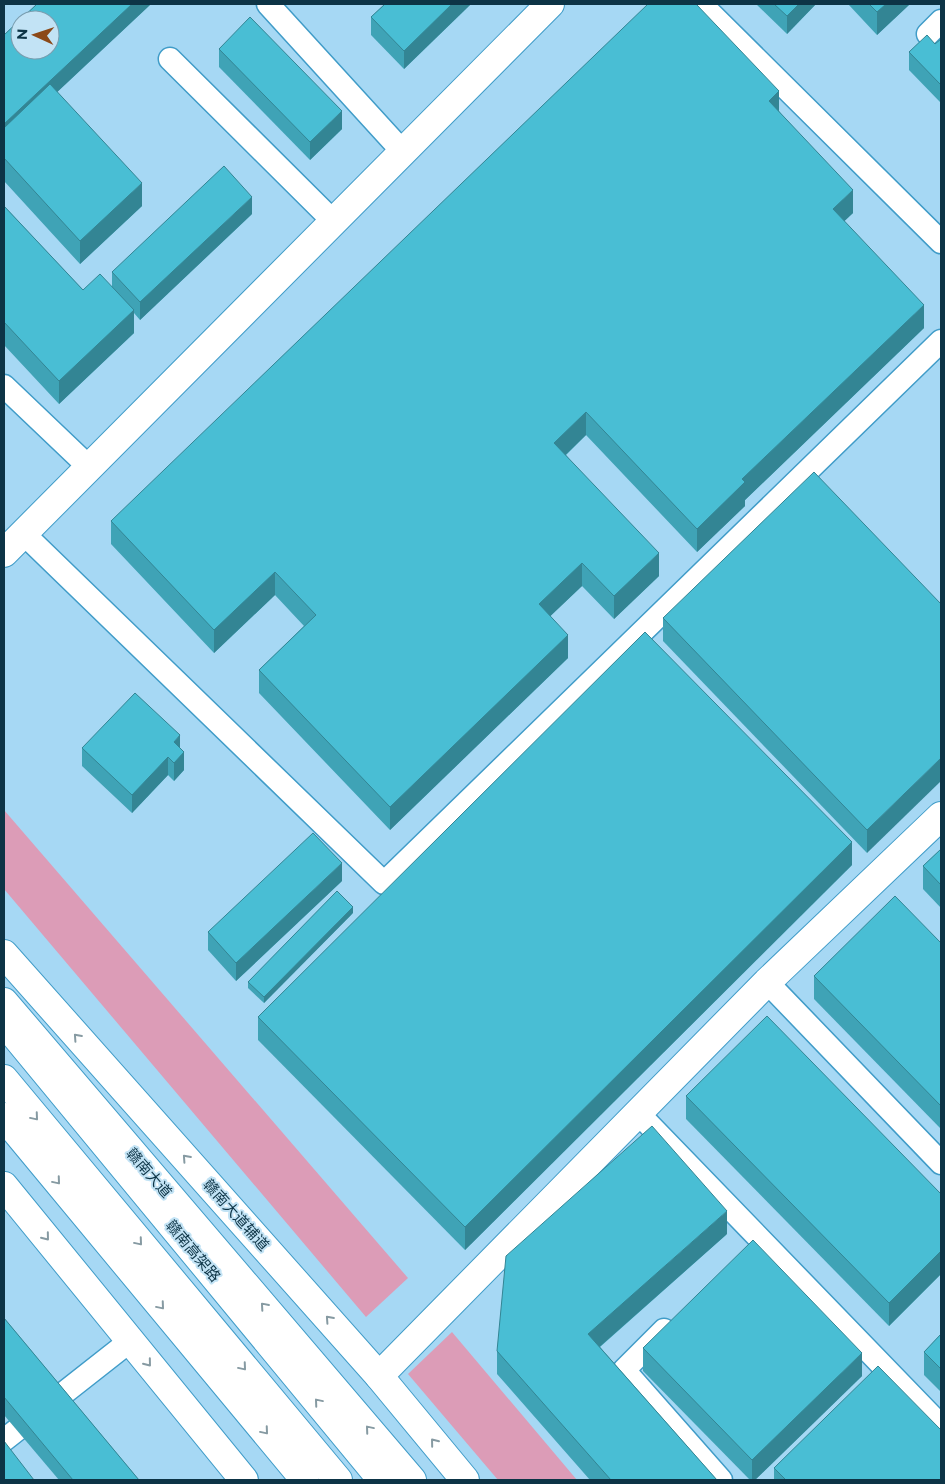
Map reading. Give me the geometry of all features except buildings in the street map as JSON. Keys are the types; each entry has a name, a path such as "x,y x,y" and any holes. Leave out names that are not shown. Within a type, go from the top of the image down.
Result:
{"main road":[{"path":"4,554 550,4"},
{"path":"379,1376 767,982 941,816"},
{"name":"赣南大道辅道","path":"4,954 379,1376 465,1480"},
{"path":"4,994 9,1015"},
{"name":"赣南高架路","path":"9,1015 382,1480"},
{"name":"赣南大道","path":"9,1015 412,1480"},
{"path":"4,1079 338,1480"},
{"path":"4,1117 305,1480"},
{"path":"4,1186 244,1480"}],"street":[{"path":"268,4 403,152"},
{"path":"702,4 941,242"},
{"path":"170,59 334,222"},
{"path":"24,534 384,883 941,341"},
{"path":"4,386 90,468"},
{"path":"767,982 941,1163"},
{"path":"637,1112 751,1244 878,1374 941,1426"},
{"path":"680,1314 624,1370 721,1480"},
{"path":"4,1440 130,1341"}],"shaded area":[{"path":"4,810 408,1278 366,1317 4,889"},
{"path":"452,1332 577,1480 498,1480 408,1374"}]}
